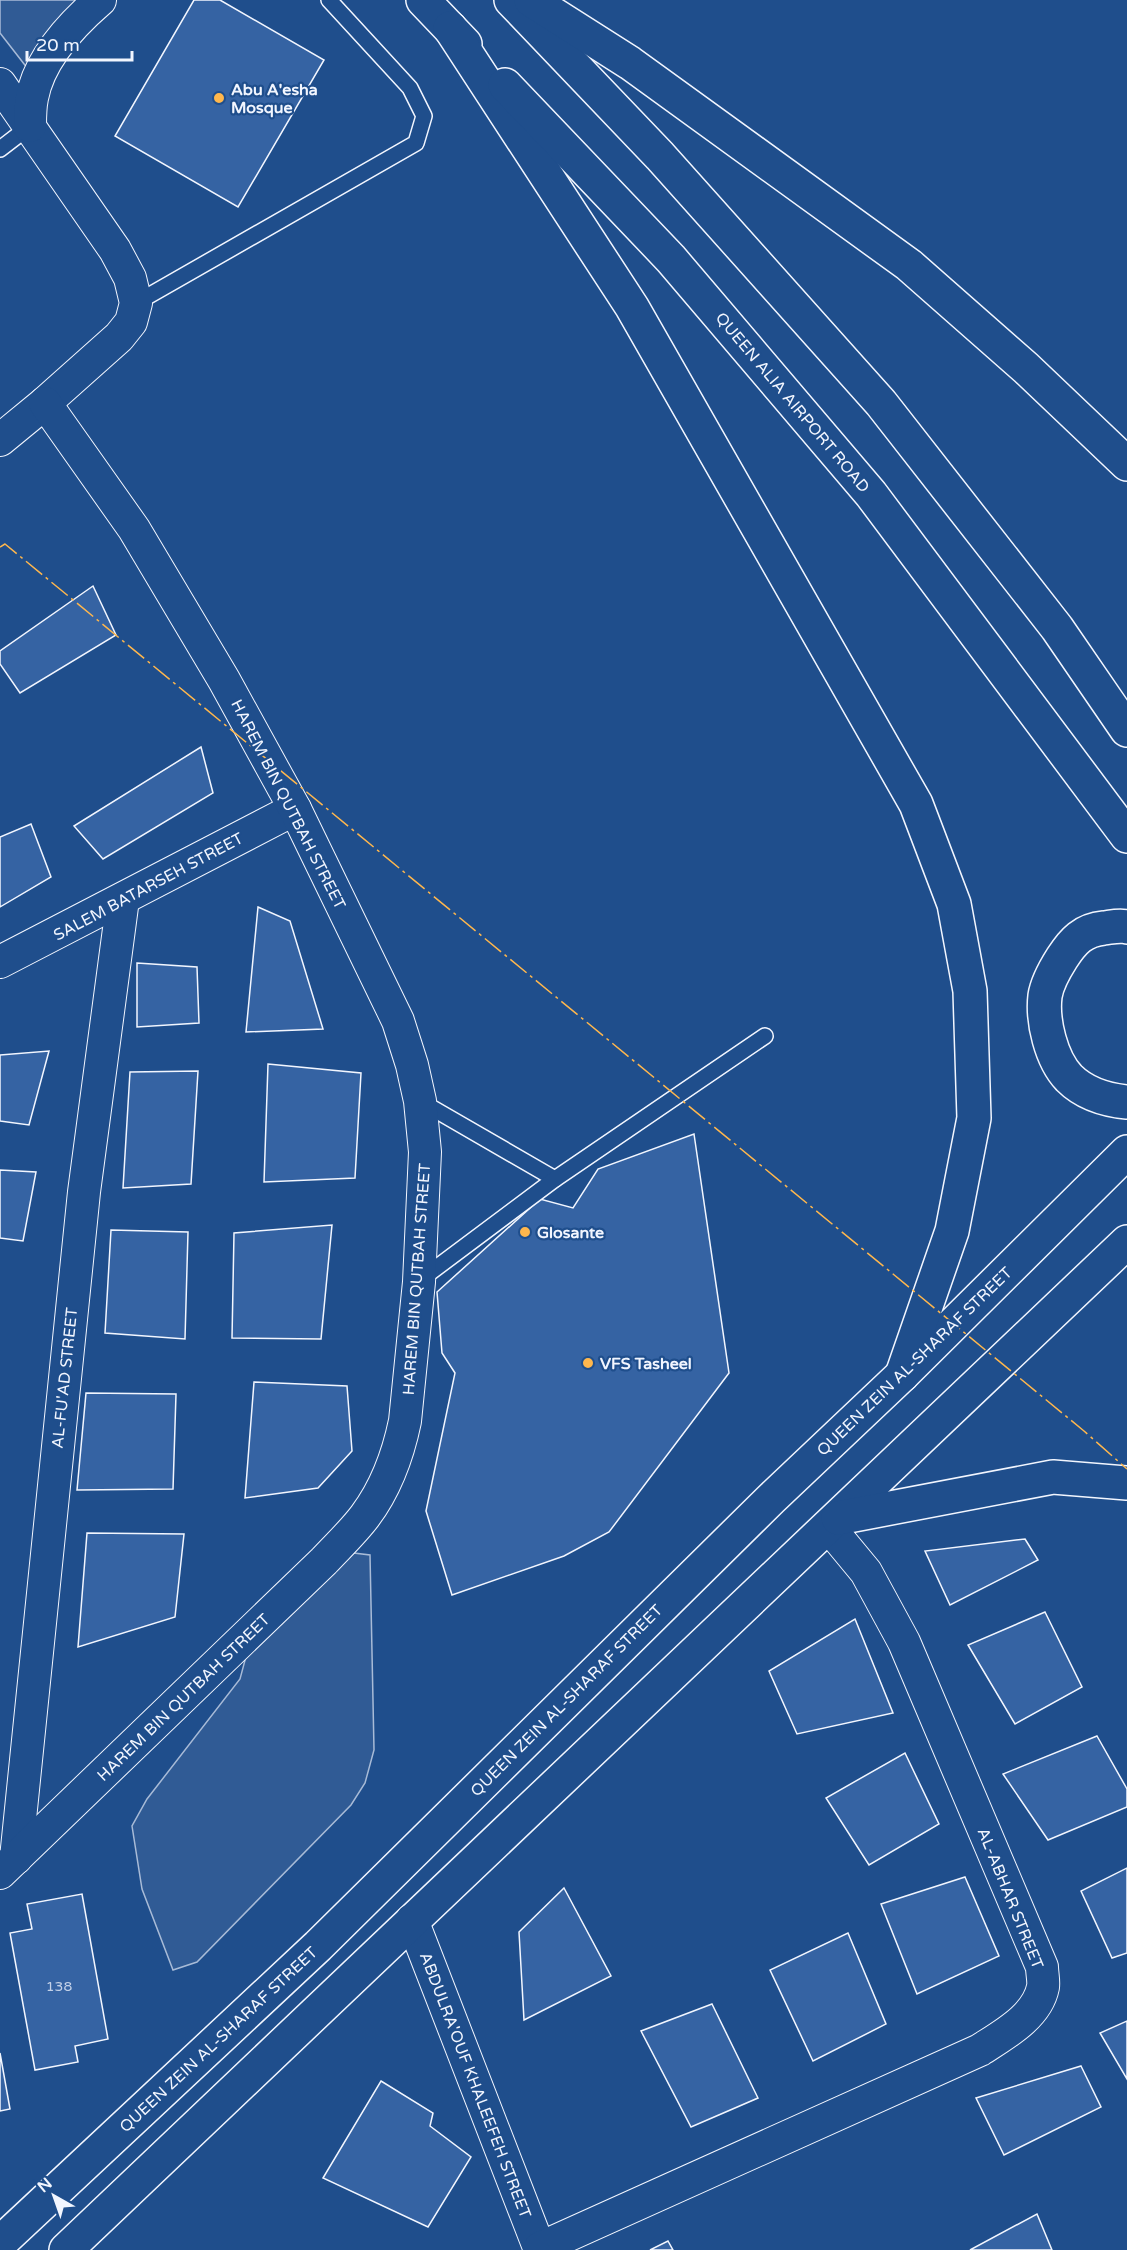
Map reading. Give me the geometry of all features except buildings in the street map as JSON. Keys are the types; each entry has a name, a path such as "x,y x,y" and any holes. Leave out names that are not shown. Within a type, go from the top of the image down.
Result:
{"main road":[{"name":"QUEEN ALIA AIRPORT ROAD","path":"423,0 671,259 872,494 1127,836"},
{"path":"511,0 660,156 881,404 1057,628 1127,730"},
{"path":"531,0 630,63 909,265 1026,368 1127,464"},
{"path":"450,28 638,317 916,804 954,904 970,991 974,1118 952,1231 902,1375"},
{"path":"1127,927 1093,929 1079,935 1054,972 1046,994 1045,1021 1048,1041 1068,1077 1093,1095 1127,1102"},
{"name":"QUEEN ZEIN AL-SHARAF STREET","path":"0,2243 318,1946 771,1498 902,1375 1127,1152"},
{"path":"66,2250 1127,1242"},
{"path":"833,1522 1053,1477 1127,1483"}],"street":[{"path":"30,126 32,97 42,71 58,43 100,0"},
{"path":"0,84 115,250 130,278 136,303 131,322 118,337 0,440"},
{"name":"HAREM BIN QUTBAH STREET","path":"8,1866 324,1561 365,1516 382,1488 400,1444 410,1382 419,1282 424,1152 420,1101 412,1065 398,1021 295,809 224,680 134,529 45,403"},
{"name":"SALEM BATARSEH STREET","path":"0,962 295,809"},
{"name":"AL-FU'AD STREET","path":"8,1866 84,1192 123,899"},
{"name":"AL-ABHAR STREET","path":"540,2249 980,2050 1011,2030 1033,2008 1042,1988 1042,1967 904,1642 866,1572 833,1522"},
{"name":"ABDULRA'OUF KHALEEFEH STREET","path":"412,1920 540,2249"}],"lane":[{"path":"136,303 416,143 424,116 410,88 329,0"},
{"path":"0,149 30,126"},
{"path":"419,1282 555,1179 765,1036"},
{"path":"420,1101 555,1179"}],"shaded area":[{"path":"0,0 93,0 28,69 0,33"},
{"path":"337,1551 370,1555 374,1750 365,1783 351,1805 197,1962 173,1970 142,1889 132,1826 147,1799 240,1679 248,1649"}],"power":[{"path":"0,547 5,544 1084,1431 1127,1469"}],"place":[{"name":"Abu A'esha Mosque","path":"219,98"},
{"name":"Glosante","path":"525,1232"},
{"name":"VFS Tasheel","path":"588,1363"}]}
